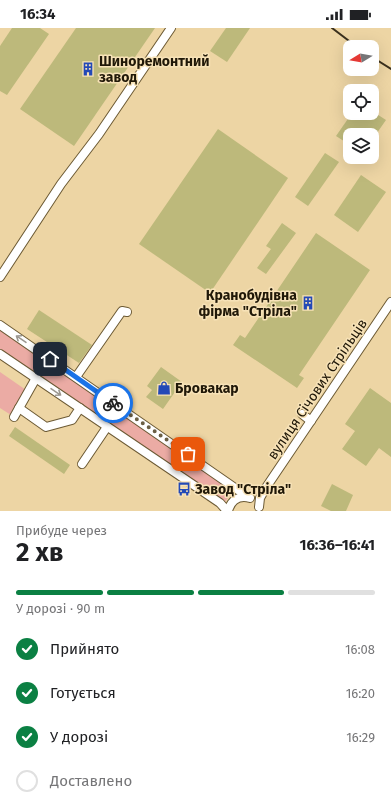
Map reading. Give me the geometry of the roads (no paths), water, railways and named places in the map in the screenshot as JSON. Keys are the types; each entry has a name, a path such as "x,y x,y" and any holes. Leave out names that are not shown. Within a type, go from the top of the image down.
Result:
{"street":[{"path":"0,277 61,184 99,134 171,28"},
{"name":"вулиця Січових Стрільців","path":"259,509 260,498 265,490 391,302"},
{"path":"76,377 122,311 127,312"},
{"path":"0,325 256,503 259,509"},
{"path":"0,354 228,511 230,505 235,499 265,490"},
{"path":"14,417 36,378"},
{"path":"19,408 46,427 72,420 80,408"},
{"path":"302,414 311,422"},
{"path":"82,464 107,427"},
{"path":"217,502 222,511"}],"railway":[{"path":"332,28 348,40"},
{"path":"379,61 391,69"}],"place":[{"name":"Шиноремонтний завод","path":"88,69"},
{"name":"Кранобудівна фірма \"Стріла\"","path":"308,303"},
{"name":"Бровакар","path":"164,388"},
{"name":"Завод \"Стріла\"","path":"184,489"}]}
